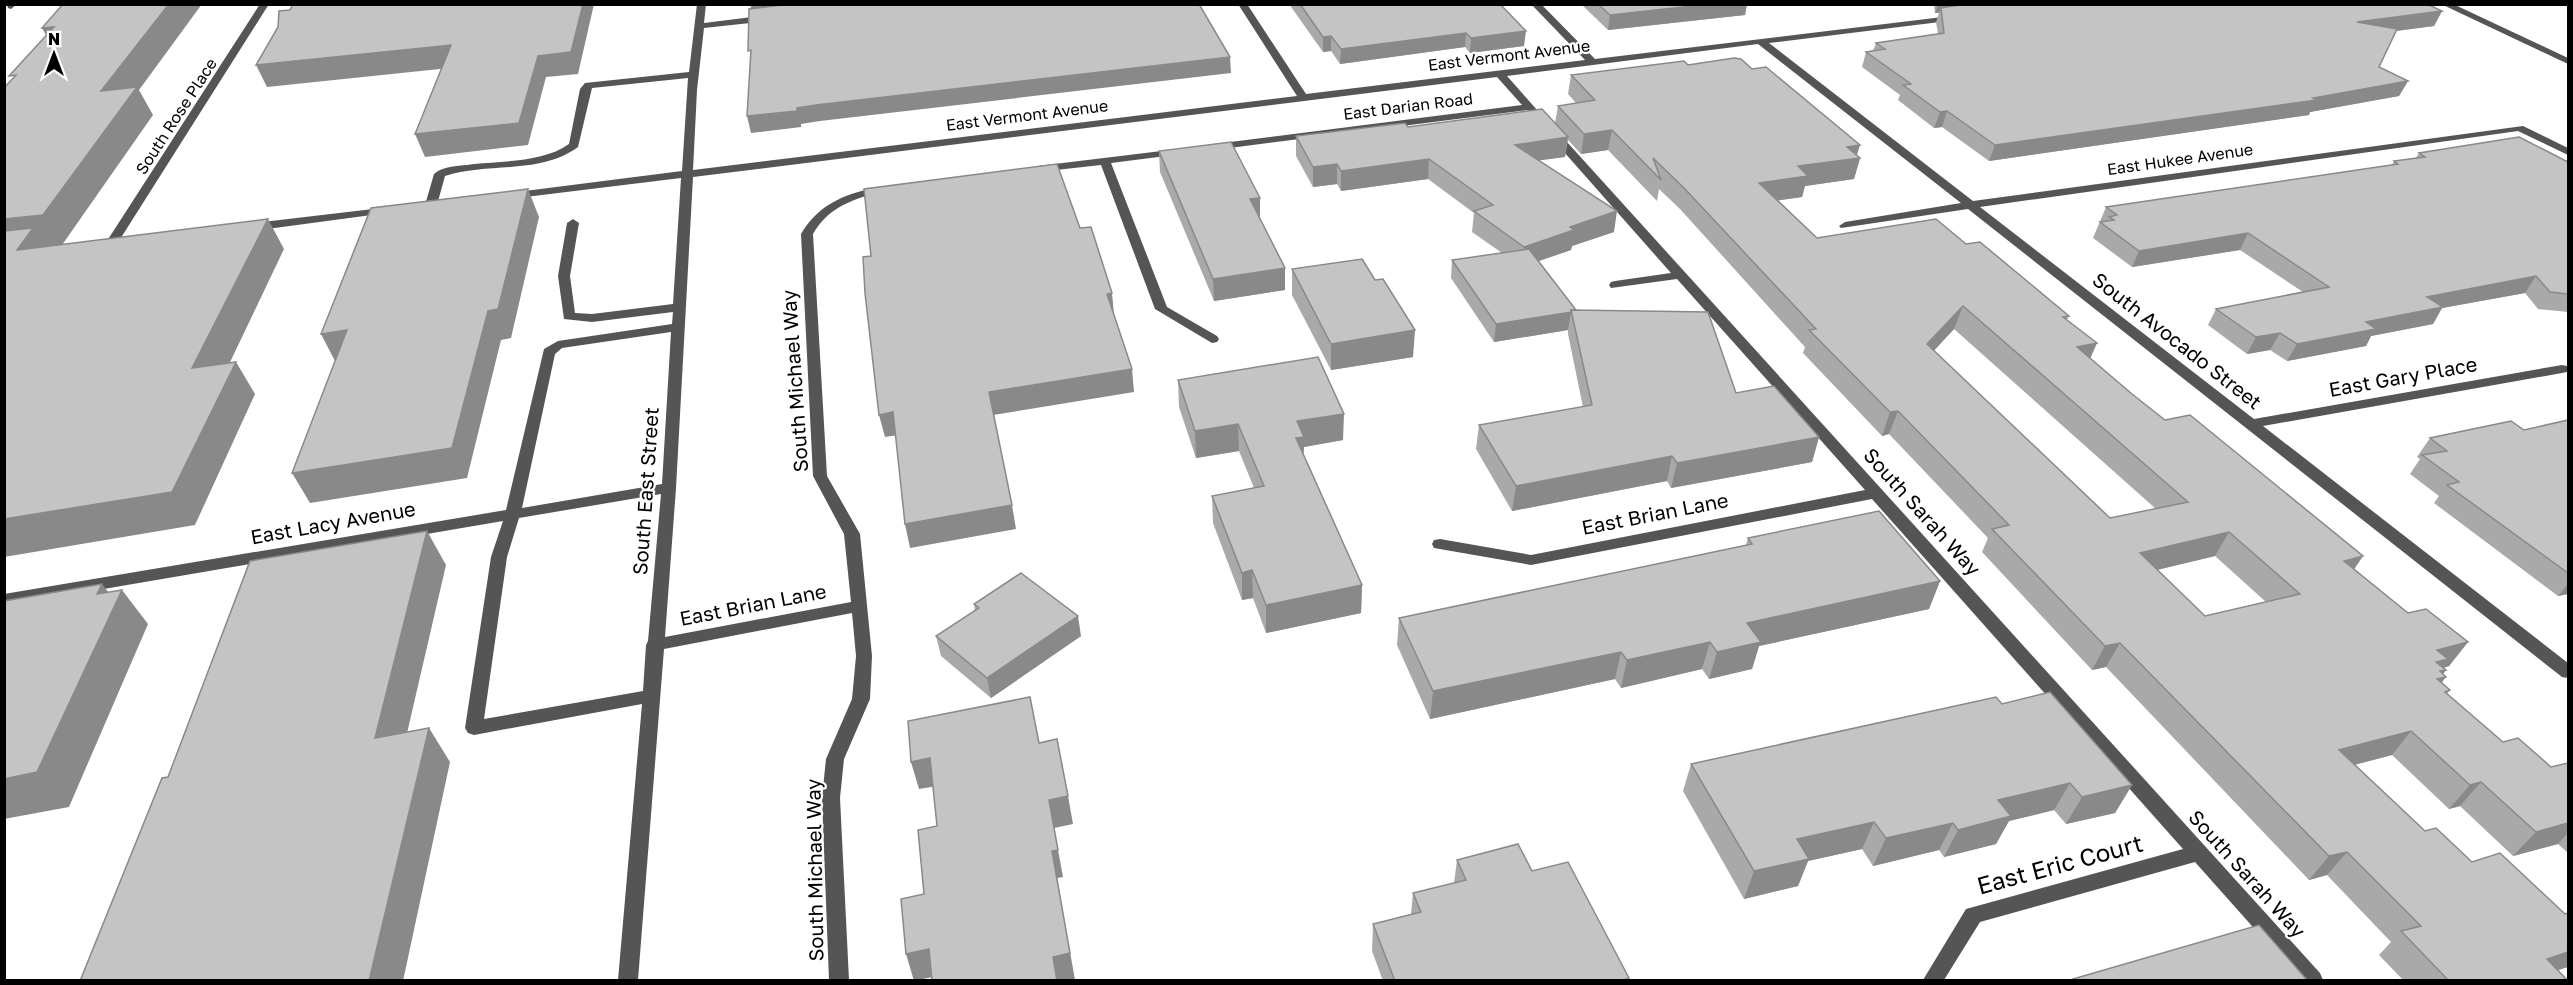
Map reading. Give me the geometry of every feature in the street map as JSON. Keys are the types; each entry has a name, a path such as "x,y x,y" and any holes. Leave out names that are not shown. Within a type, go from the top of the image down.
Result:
{"street":[{"name":"South Rose Place","path":"111,244 265,4"},
{"name":"South East Street","path":"628,981 654,645 669,488 694,74 702,4"},
{"path":"1242,4 1302,96"},
{"path":"1535,4 1592,61"},
{"path":"2445,4 2568,61"},
{"name":"East Vermont Avenue","path":"501,197 1302,96 1972,15"},
{"path":"700,26 782,17"},
{"name":"South Avocado Street","path":"1760,41 2568,672"},
{"name":"South Sarah Way","path":"1499,73 2313,981"},
{"path":"242,228 425,206 440,174 452,170 554,156 571,150 574,145 585,88 589,85 694,74"},
{"name":"East Darian Road","path":"1024,171 1529,107"},
{"name":"East Hukee Avenue","path":"1845,226 1972,205 2519,128 2568,152"},
{"path":"1105,161 1161,309 1212,339"},
{"name":"South Michael Way","path":"839,981 831,798 835,759 861,699 864,656 852,534 819,476 807,234 814,220 829,206 855,195 896,187"},
{"path":"573,223 564,276 569,316 592,318 680,307"},
{"path":"1615,285 1680,275"},
{"path":"651,696 474,728 499,557 513,514 549,352 558,345 679,327"},
{"name":"East Gary Place","path":"2251,424 2562,369"},
{"name":"East Lacy Avenue","path":"4,600 669,488"},
{"name":"East Brian Lane","path":"1440,544 1531,560 1877,493"},
{"name":"East Brian Lane","path":"654,645 859,606"},
{"name":"East Eric Court","path":"1933,981 1974,915 2199,853"}],"building":[{"path":"63,4 169,4 101,91 137,87 43,215 4,219 4,88 16,75 9,76 54,27 42,28"},
{"path":"293,4 583,4 571,52 538,56 519,123 415,134 451,45 256,65 278,27 279,11 290,10"},
{"path":"789,4 1199,4 1230,57 816,105 797,108 797,111 747,116 751,50 748,51 749,9"},
{"path":"1300,4 1500,4 1526,31 1471,38 1466,33 1341,49 1331,36 1323,37"},
{"path":"1598,4 1711,4 1610,15"},
{"path":"1965,4 2427,4 2442,11 2357,22 2397,29 2379,67 2408,81 2313,98 2317,100 1995,145 1947,111 1940,112 1903,85 1911,84 1866,52 1885,49 1876,43 1944,33 1941,8"},
{"path":"1734,58 1741,59 1752,69 1766,67 1860,145 1847,147 1860,158 1798,166 1808,176 1759,183 1817,238 1936,219 1966,244 1980,242 2069,316 2063,317 2097,343 2077,347 2132,394 2165,420 2190,415 2363,556 2344,561 2408,613 2426,609 2468,642 2437,650 2448,659 2436,662 2446,670 2440,671 2446,677 2437,679 2450,690 2445,692 2503,742 2518,738 2551,767 2568,763 2568,823 2536,832 2481,782 2470,785 2411,731 2339,750 2425,831 2436,828 2472,862 2500,853 2565,914 2568,913 2568,952 2547,959 2568,981 2449,981 2401,931 2421,926 2347,852 2329,856 2120,643 2105,646 1992,529 2009,525 1898,411 1890,412 1809,330 1816,329 1684,188 1653,158 1661,180 1612,130 1584,134 1558,106 1595,100 1571,75 1684,61 1688,65","holes":["1963,306 2188,502 2110,518 1927,344","2229,532 2300,594 2205,616 2140,553"]},
{"path":"1542,109 1568,137 1515,145 1617,211 1570,227 1574,230 1524,247 1474,211 1493,205 1429,159 1341,171 1337,164 1313,167 1296,136 1405,123 1408,127"},
{"path":"2519,137 2568,162 2568,294 2550,292 2536,276 2427,297 2443,307 2366,322 2376,329 2297,344 2280,333 2256,337 2216,309 2329,287 2248,233 2139,251 2100,222 2114,220 2109,217 2117,215 2106,207 2398,164 2394,161 2425,157 2419,153"},
{"path":"1231,142 1260,198 1250,199 1285,268 1213,279 1159,151"},
{"path":"1057,164 1080,228 1091,227 1112,293 1107,294 1132,369 989,392 1012,505 905,524 893,412 879,415 865,293 863,257 871,256 864,189"},
{"path":"528,189 498,309 488,311 452,448 292,473 347,330 321,334 371,208"},
{"path":"268,219 192,368 236,362 172,492 4,519 4,231 33,228 17,250"},
{"path":"1529,249 1576,310 1496,324 1452,260"},
{"path":"1362,259 1375,280 1383,279 1415,330 1331,344 1292,269"},
{"path":"1571,310 1708,312 1736,393 1774,386 1819,437 1677,463 1672,456 1516,486 1479,425 1592,405"},
{"path":"1318,357 1344,414 1297,421 1304,437 1296,438 1362,585 1266,605 1252,570 1242,573 1212,496 1264,486 1238,424 1195,431 1178,380"},
{"path":"2568,420 2568,573 2447,485 2459,482 2422,455 2447,451 2430,438 2511,421 2524,430"},
{"path":"1879,511 1940,581 1747,623 1761,642 1717,652 1710,642 1627,660 1621,652 1433,691 1399,618 1752,544 1748,538"},
{"path":"427,531 375,738 429,728 369,981 80,981 162,778 168,777 250,561"},
{"path":"1021,573 1078,616 987,678 936,636 979,608 974,604"},
{"path":"102,584 97,594 122,590 37,772 4,779 4,601"},
{"path":"2050,692 2132,785 2082,797 2070,783 1998,800 2011,816 1958,830 1953,823 1886,838 1874,822 1797,839 1809,859 1754,871 1691,764 1996,697 2002,704"},
{"path":"1030,697 1039,743 1057,739 1068,796 1049,800 1058,850 1052,851 1070,953 1053,957 1057,981 932,981 929,949 906,954 901,899 924,894 918,830 937,826 930,758 911,762 908,721"},
{"path":"1518,844 1532,871 1568,862 1629,978 1621,981 1395,981 1373,924 1421,912 1413,893 1466,880 1457,860"},
{"path":"2259,925 2308,981 2074,981 2073,979"}]}
